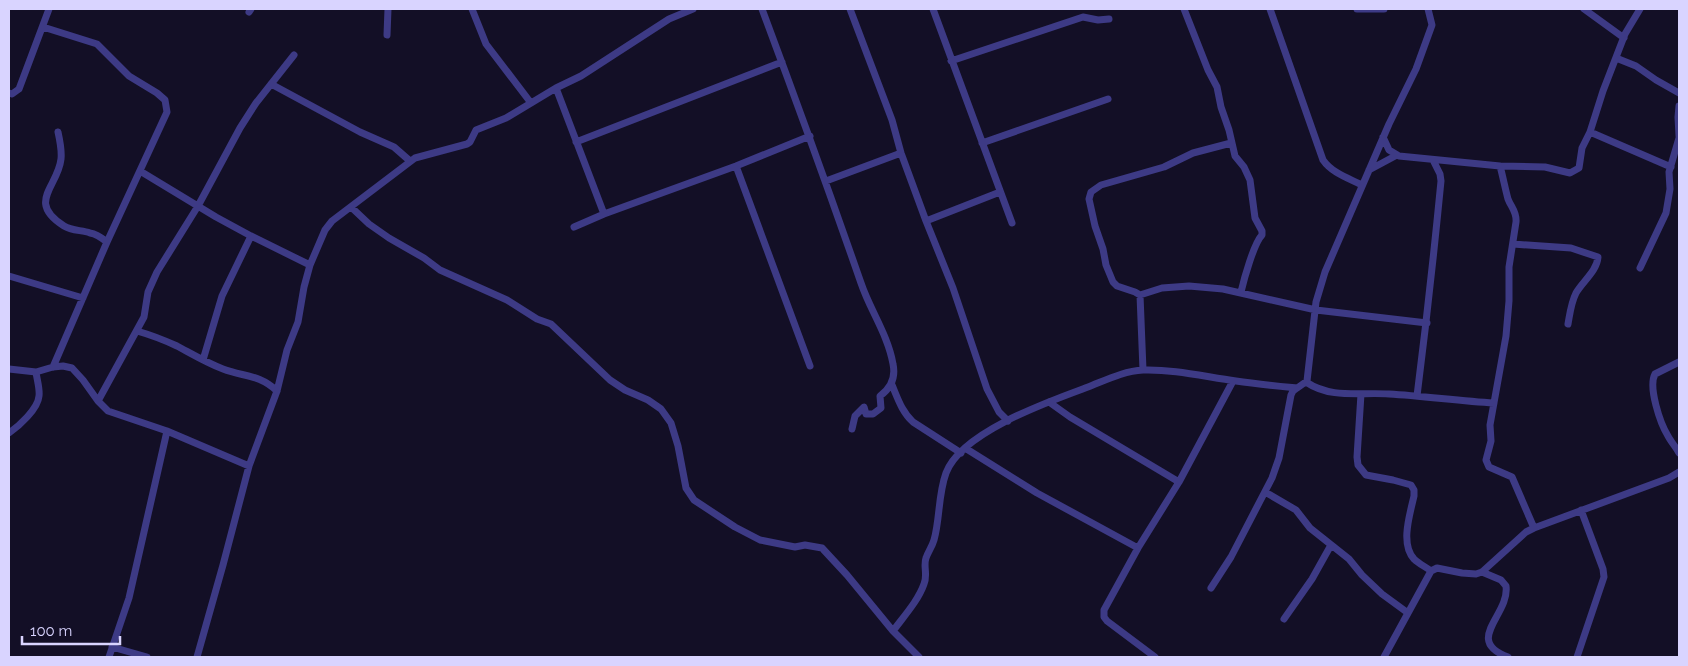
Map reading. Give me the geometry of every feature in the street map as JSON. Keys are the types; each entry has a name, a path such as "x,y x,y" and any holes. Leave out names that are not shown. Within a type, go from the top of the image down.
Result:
{"street":[{"path":"9,93 12,94 18,89 49,9"},
{"path":"387,35 388,9"},
{"path":"472,9 486,44 531,103"},
{"path":"197,657 249,466 277,390 287,350 298,322 310,265 325,230 332,221 410,161 424,154 445,151 467,144 476,130 506,118 556,88 581,76 669,19 693,9"},
{"path":"762,9 810,136 862,288 889,348 894,365 892,385 902,409 913,422 1138,548"},
{"path":"850,9 892,120 901,153 926,222 953,288 987,389 999,412 1008,420"},
{"path":"933,9 1012,223"},
{"path":"1184,9 1208,70 1217,87 1235,156 1244,167 1250,180 1255,218 1262,232 1262,235 1257,240 1244,276 1241,292"},
{"path":"1270,9 1323,160 1336,172 1362,185"},
{"path":"1357,9 1384,9"},
{"path":"1211,588 1231,557 1265,492 1279,458 1291,395 1306,382 1309,374 1316,310 1325,272 1383,137 1416,69 1432,25 1428,9"},
{"path":"1584,9 1624,38"},
{"path":"1383,137 1389,150 1397,155 1500,166 1545,167 1570,173 1575,172 1580,168 1582,148 1590,132 1616,58 1624,38 1640,9"},
{"path":"951,61 1083,17 1098,20 1109,19"},
{"path":"43,27 97,44 129,76 165,100 167,112 107,242 53,367"},
{"path":"98,402 144,317 148,292 157,272 198,206 240,128 256,103 294,55"},
{"path":"1616,58 1636,66 1679,93"},
{"path":"576,142 782,62"},
{"path":"271,84 360,132 394,147 410,161"},
{"path":"556,88 604,214"},
{"path":"982,144 1108,99"},
{"path":"1640,268 1666,213 1670,189 1670,172 1679,138 1679,106"},
{"path":"58,132 61,160 45,196 45,204 49,212 67,228 91,233 107,242"},
{"path":"1590,132 1671,167"},
{"path":"574,227 810,136"},
{"path":"1231,143 1193,153 1164,167 1101,185 1092,192 1089,199 1095,226 1106,265 1113,282 1117,286 1140,295 1162,288 1189,286 1241,292 1316,310 1427,323"},
{"path":"826,182 901,153"},
{"path":"1369,170 1397,155"},
{"path":"1417,396 1427,323 1441,181 1440,174 1433,160"},
{"path":"736,166 810,366"},
{"path":"1500,166 1508,196 1517,216 1509,267 1506,336 1490,425 1491,441 1486,456 1486,464 1495,471 1512,477 1534,528"},
{"path":"140,171 251,236 310,265"},
{"path":"926,222 1000,192"},
{"path":"351,207 369,224 440,270 507,300 537,319 551,324 610,380 625,390 654,404 667,416 671,424 678,446 686,488 694,500 735,527 760,540 795,547 805,545 822,548 847,574 893,631 920,657"},
{"path":"202,360 222,296 251,236"},
{"path":"1513,244 1571,248 1598,256 1595,268 1571,304 1568,324"},
{"path":"9,276 83,298"},
{"path":"1140,295 1142,370"},
{"path":"137,331 156,337 224,370 259,378 277,390"},
{"path":"1679,362 1655,374 1651,383 1662,424 1679,453"},
{"path":"9,369 36,372 53,367 63,366 72,368 98,402 108,411 167,431 249,466"},
{"path":"893,631 919,595 924,584 926,578 926,559 934,539 938,506 946,472 963,450 987,432 1008,420 1049,402 1117,376 1142,370 1196,374 1233,381 1297,388"},
{"path":"9,433 26,418 37,403 39,396 36,372"},
{"path":"1155,657 1106,621 1104,617 1106,605 1138,548 1179,482 1233,381"},
{"path":"1306,382 1313,387 1331,393 1387,393 1494,403"},
{"path":"852,429 855,416 864,407 866,414 873,414 881,408 880,396 887,392 892,385"},
{"path":"1361,394 1358,465 1366,475 1411,485 1414,490 1414,496 1407,533 1408,546 1410,554 1415,560 1432,571"},
{"path":"1049,402 1070,417 1179,482"},
{"path":"109,657 129,598 149,503 167,431"},
{"path":"1384,657 1432,571 1437,568 1476,574 1482,572 1526,532 1679,472"},
{"path":"1265,492 1296,510 1310,528 1348,559 1382,594 1408,613"},
{"path":"1577,657 1604,577 1603,569 1581,510"},
{"path":"1284,619 1312,579 1331,545"},
{"path":"1482,572 1501,580 1506,586 1505,598 1488,633 1488,640 1494,649 1508,657"},
{"path":"112,647 147,657"}]}
